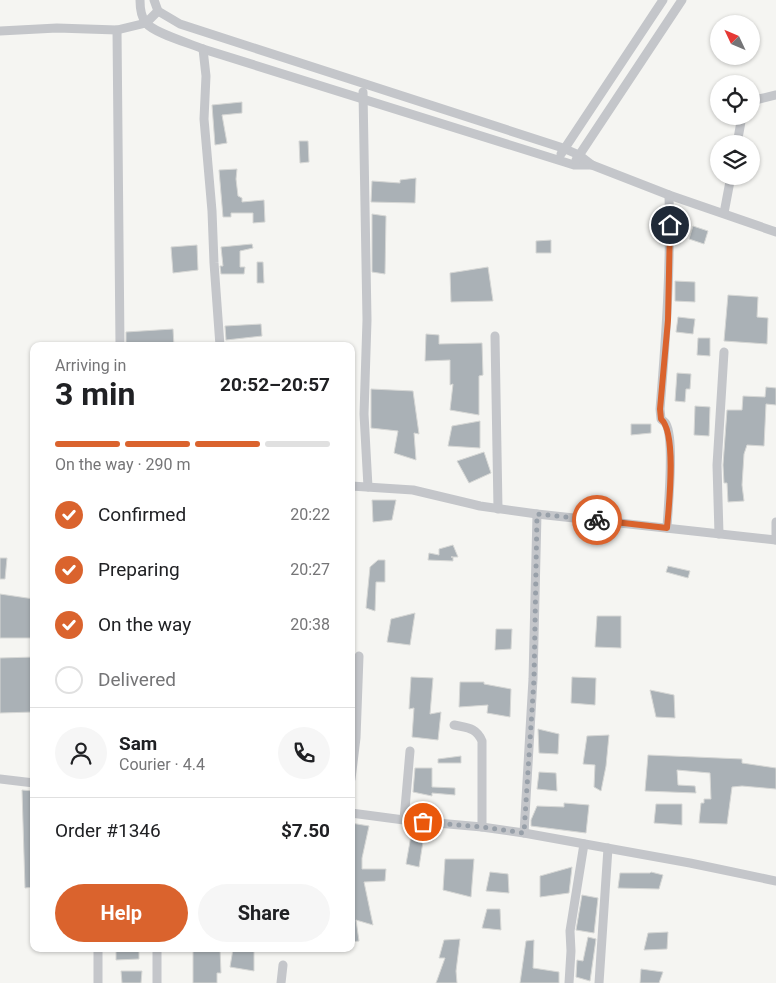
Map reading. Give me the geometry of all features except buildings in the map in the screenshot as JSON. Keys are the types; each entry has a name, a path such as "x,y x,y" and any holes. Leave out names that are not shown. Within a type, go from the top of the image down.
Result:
{"street":[{"path":"140,0 141,14 146,23 167,35 574,165 592,165"},
{"path":"154,0 158,11 180,24 564,148 579,155 592,165 669,195 776,232"},
{"path":"558,160 564,148 663,0"},
{"path":"574,165 682,0"},
{"path":"0,31 57,28 116,30 146,23 158,11"},
{"path":"116,30 120,342"},
{"path":"203,48 206,76 204,119 212,211 220,342"},
{"path":"363,84 367,320 364,414 368,487"},
{"path":"760,99 776,95"},
{"path":"724,213 729,185"},
{"path":"667,528 670,449 668,430 666,423 661,419 660,409 668,320 669,195"},
{"path":"495,336 498,509"},
{"path":"719,534 717,465 724,352"},
{"path":"355,486 413,490 480,506 537,514 776,540 776,522"},
{"path":"524,833 534,679 537,514"},
{"path":"355,746 359,656"},
{"path":"454,725 473,728 479,733 482,741 482,827"},
{"path":"404,820 410,751"},
{"path":"0,779 30,783"},
{"path":"355,814 524,833 690,863 776,881"},
{"path":"569,983 570,931 584,844"},
{"path":"599,983 608,848"},
{"path":"98,952 98,983"},
{"path":"157,983 158,952"},
{"path":"281,983 283,965"}],"way so far":[{"path":"423,822 524,833 534,679 535,538 537,514 597,520"}],"route":[{"path":"597,520 667,528 670,449 668,430 666,423 661,419 660,409 668,320 670,225"}]}
